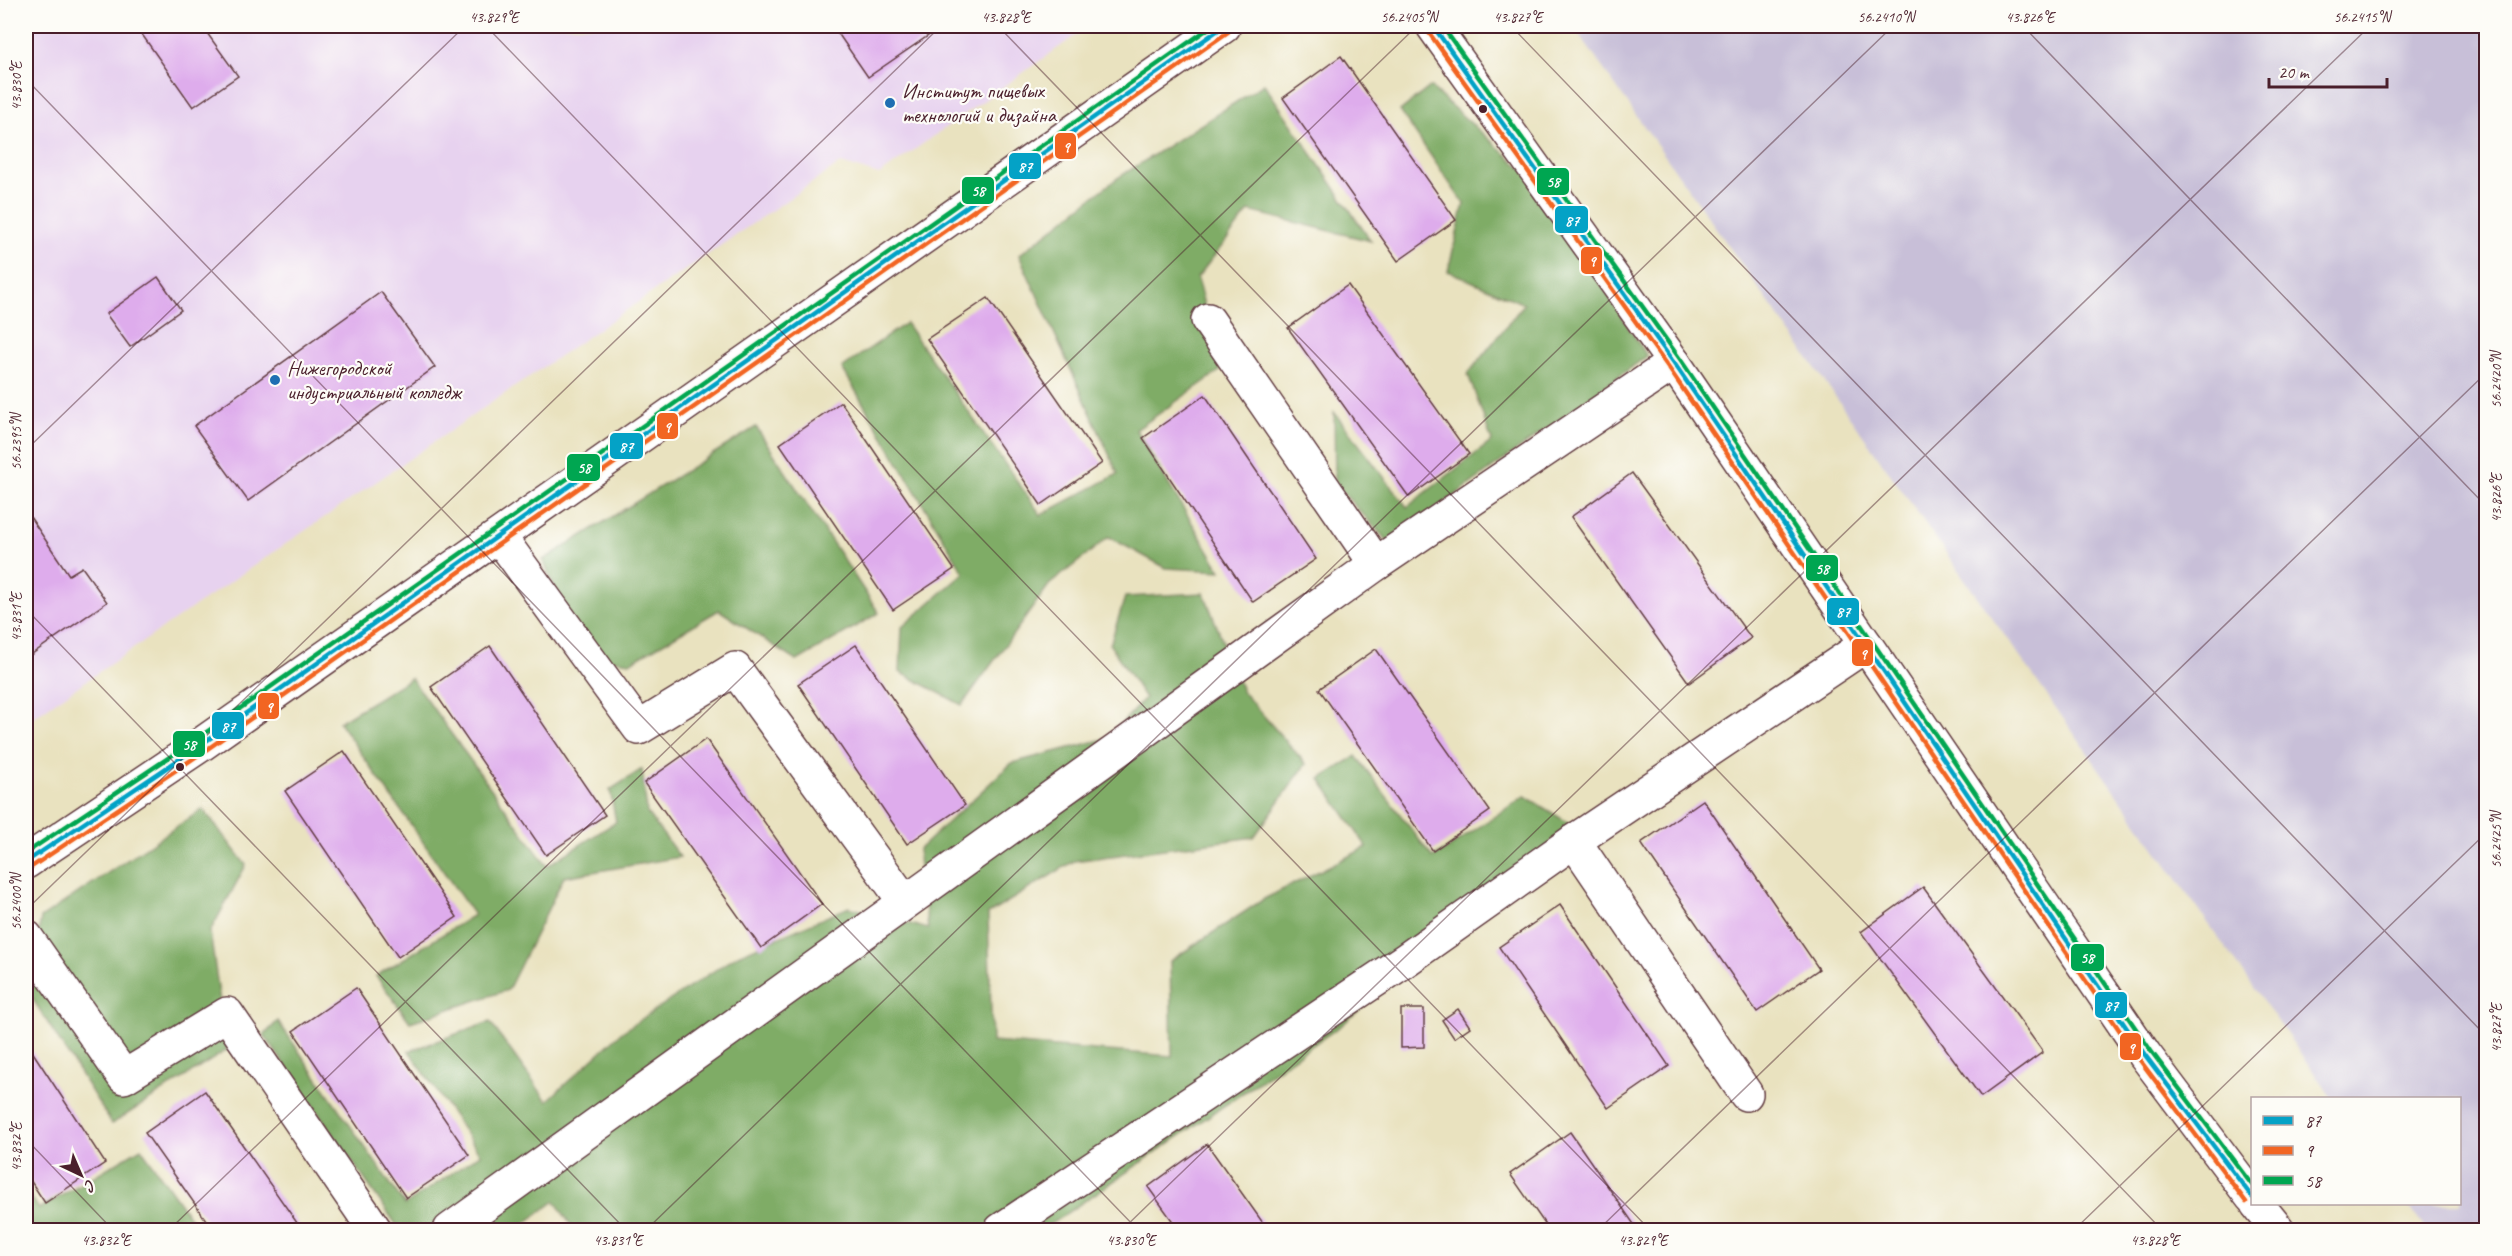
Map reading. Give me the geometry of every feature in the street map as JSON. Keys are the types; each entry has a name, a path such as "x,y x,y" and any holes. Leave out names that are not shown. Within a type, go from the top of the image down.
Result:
{"street":[{"path":"26,862 202,744 1224,26"},
{"path":"1433,26 1674,363 2145,1055 2251,1194"},
{"path":"1208,320 1376,564"},
{"path":"450,1230 1376,564 1674,363"},
{"path":"500,536 639,728 735,669 905,902"},
{"path":"1001,1230 1407,959 1574,841 1866,645"},
{"path":"1574,841 1746,1094"},
{"path":"26,937 124,1077 227,1014 375,1230"},
{"path":"2259,1205 2278,1230"}],"shaded area":[{"name":"Нижегородской индустриальный колледж","path":"26,26 1089,26 879,175 841,163 26,722"},
{"path":"1573,26 2486,26 2486,1230 2426,1230 2408,1205 2461,1205 2461,1097 2331,1097"}],"green space":[{"path":"1264,84 1371,241 1249,211 1197,278 1221,370 1136,430 1221,571 1166,568 1109,537 1049,585 962,705 900,672 902,627 964,573 842,368 906,323 1041,515 1118,474 1019,255 1116,179"},
{"path":"1430,87 1534,179 1647,356 1389,543 1335,484 1334,412 1407,507 1492,441 1468,374 1524,304 1448,271 1464,204 1400,111"},
{"path":"756,427 879,613 797,661 719,610 631,662 583,656 543,560"},
{"path":"1204,593 1242,691 1306,764 1254,837 1074,861 988,914 992,1042 1172,1056 1170,961 1264,899 1367,847 1320,779 1356,756 1433,858 1525,796 1572,825 1342,1025 1042,1230 574,1230 555,1201 516,1230 400,1230 264,1035 278,1021 405,1205 480,1154 409,1051 490,1022 547,1101 622,1032 738,955 849,907 928,929 918,850 1012,763 1108,738 1145,698 1110,645 1125,597"},
{"path":"411,678 547,866 616,822 610,790 642,769 647,813 680,857 564,877 508,990 410,1022 376,976 474,915 339,722"},
{"path":"203,809 246,865 210,932 227,1050 112,1124 27,990 41,918"},
{"path":"141,1148 199,1230 26,1230 26,1189 39,1209"}],"building":[{"path":"136,26 202,26 238,76 193,107"},
{"path":"833,26 931,26 935,31 868,77"},
{"path":"1341,56 1456,220 1398,261 1283,98"},
{"path":"158,277 181,310 130,347 106,314"},
{"path":"1348,285 1469,454 1409,497 1288,328"},
{"path":"381,292 435,367 248,501 194,426"},
{"path":"988,298 1102,463 1041,505 927,339"},
{"path":"1205,395 1316,559 1253,602 1143,438"},
{"path":"841,402 954,569 893,610 780,444"},
{"path":"1632,473 1751,638 1689,683 1571,517"},
{"path":"26,511 69,575 82,567 107,602 26,658"},
{"path":"856,645 965,805 907,844 798,684"},
{"path":"490,646 605,815 546,855 431,687"},
{"path":"1376,649 1490,811 1433,851 1319,689"},
{"path":"706,739 822,904 761,948 644,783"},
{"path":"344,751 457,917 398,957 285,791"},
{"path":"1703,800 1819,969 1757,1012 1641,843"},
{"path":"1923,887 2043,1052 1981,1097 1861,932"},
{"path":"1560,905 1669,1066 1608,1108 1499,947"},
{"path":"356,988 469,1155 406,1198 293,1031"},
{"path":"1401,1009 1424,1009 1424,1047 1401,1048"},
{"path":"1458,1009 1470,1027 1454,1038 1442,1020"},
{"path":"26,1042 105,1163 45,1203 26,1174"},
{"path":"205,1091 302,1230 213,1230 145,1133"},
{"path":"1570,1132 1638,1230 1549,1230 1510,1174"},
{"path":"1207,1144 1268,1230 1179,1230 1148,1187"}],"transit line":[{"name":"58","path":"26,853 198,738 1212,26"},
{"name":"87","path":"26,862 202,744 1224,26"},
{"name":"87","path":"1433,26 1674,363 2145,1055 2251,1196"},
{"name":"58","path":"1442,26 1680,359 2151,1051 2251,1184"},
{"name":"9","path":"1427,30 1668,367 2139,1059 2246,1202"},
{"name":"9","path":"30,868 206,750 1228,32"}],"place":[{"name":"Институт пищевых технологий и дизайна","path":"890,103"},
{"name":"Нижегородской индустриальный колледж","path":"275,380"}]}
